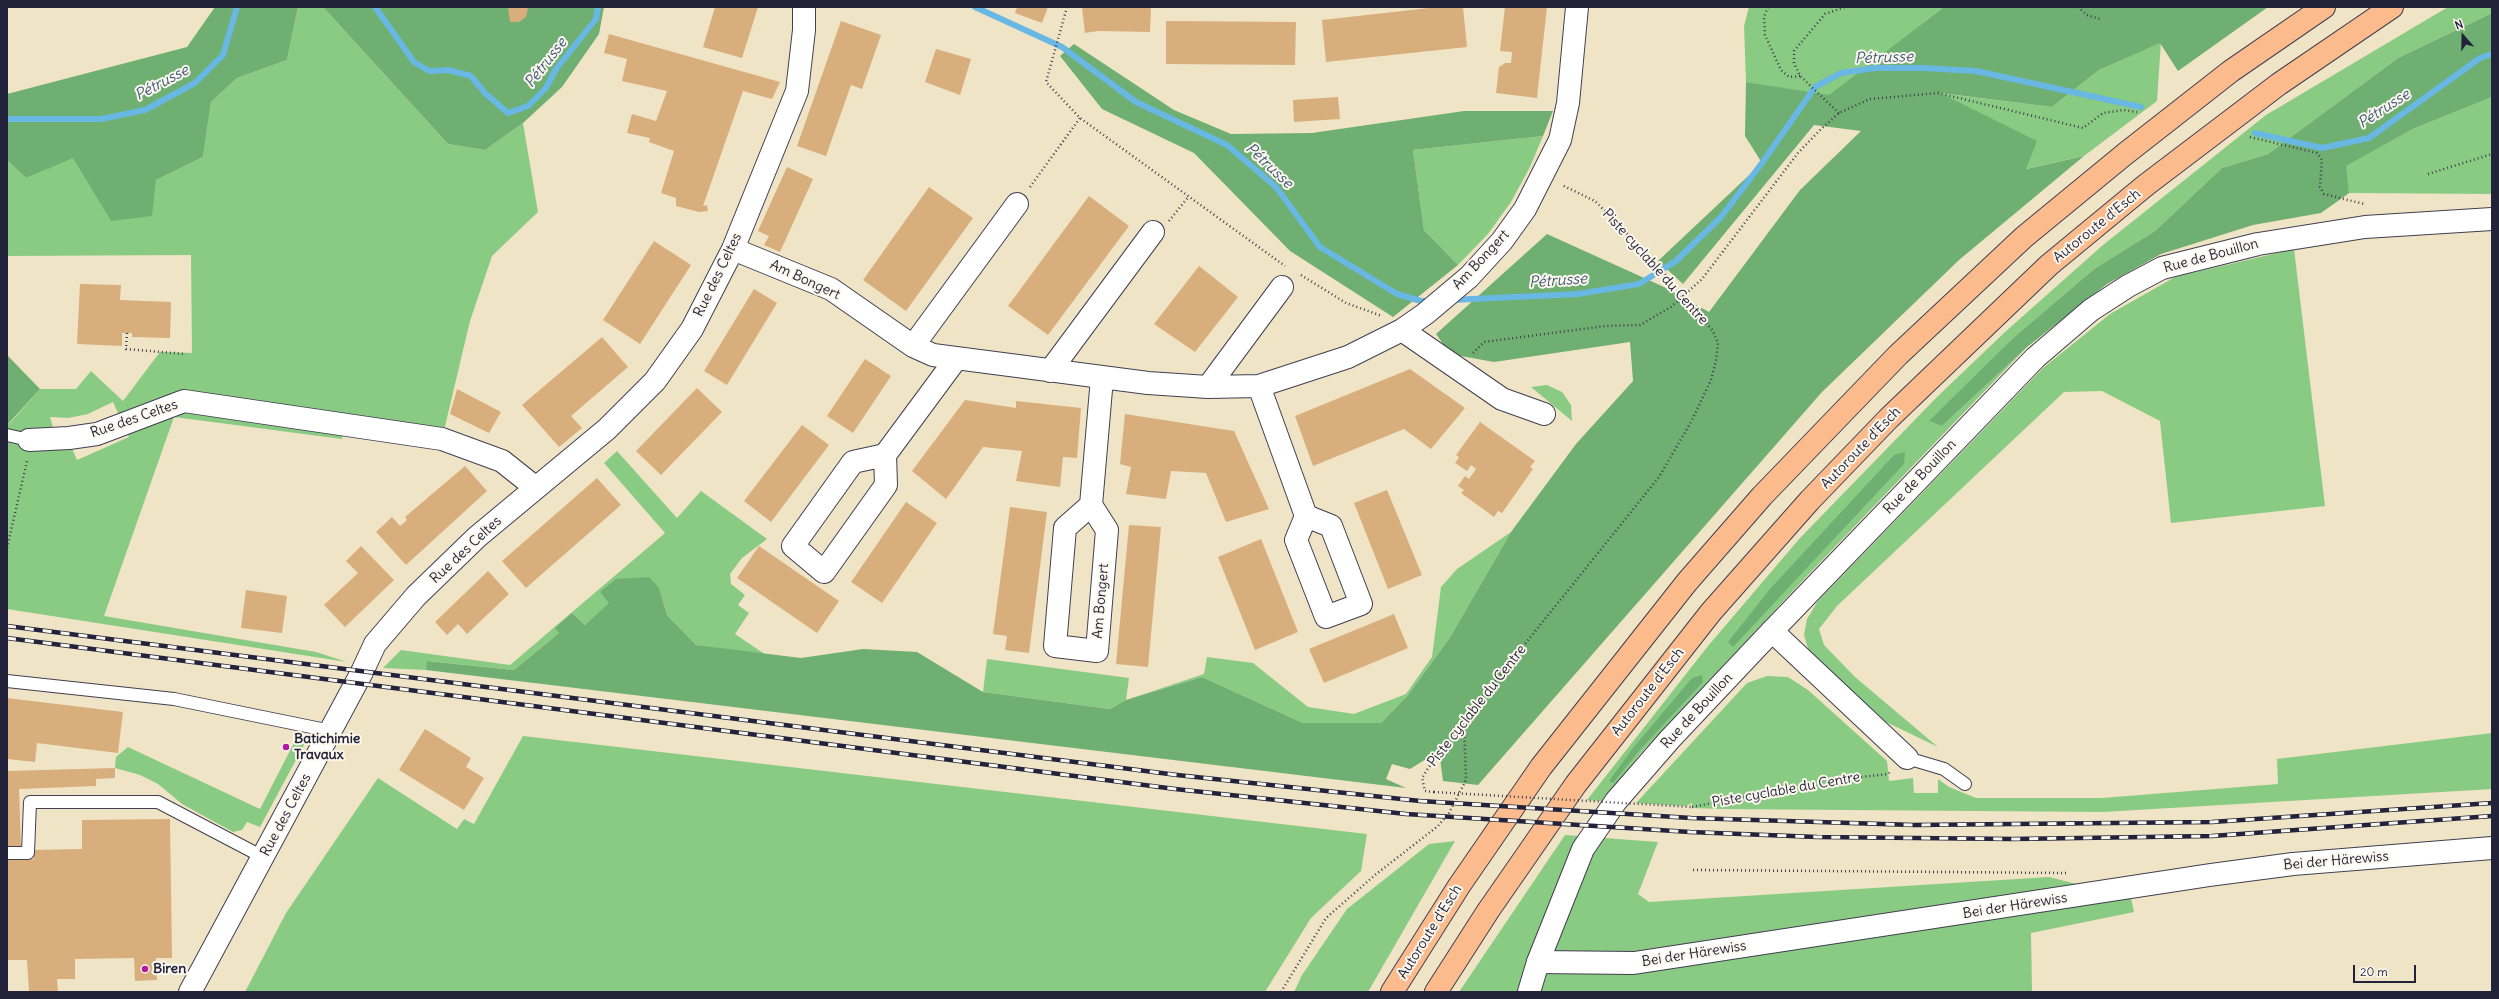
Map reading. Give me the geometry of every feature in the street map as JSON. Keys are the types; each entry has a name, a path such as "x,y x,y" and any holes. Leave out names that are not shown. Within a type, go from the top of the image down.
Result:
{"highway":[{"name":"Autoroute d'Esch","path":"1392,992 1459,886 1541,768 1687,582 1762,496 1898,356 2024,237 2125,154 2225,76 2324,7"},
{"name":"Autoroute d'Esch","path":"1436,992 1488,911 1576,784 1711,612 1810,500 1889,418 2049,265 2146,185 2279,84 2392,7"}],"street":[{"name":"Rue des Celtes","path":"190,992 331,730 375,644 416,596 477,537 607,429 655,382 692,329 733,249 797,91 804,30 804,7"},
{"name":"Am Bongert","path":"733,249 831,289 913,346 933,355 1102,378 1208,387 1259,386 1348,357 1402,330 1425,314 1469,277 1502,241 1525,209 1544,175 1560,140 1568,103 1577,7"},
{"path":"913,346 1017,204"},
{"name":"Rue de Bouillon","path":"1529,992 1538,962 1583,849 1616,801 1670,739 1772,631 2035,358 2091,310 2128,286 2162,268 2258,244 2365,227 2492,219"},
{"path":"1050,371 1153,232"},
{"path":"1208,387 1289,276"},
{"path":"1402,330 1502,400 1544,414"},
{"path":"885,455 852,462 793,546 824,572 886,485 885,455 956,359"},
{"path":"1091,505 1102,378"},
{"path":"1259,386 1306,516"},
{"name":"Rue des Celtes","path":"29,440 69,438 97,434 184,402 442,439 502,461 536,488"},
{"name":"Am Bongert","path":"1091,505 1107,530 1097,651 1055,646 1065,528 1091,505"},
{"path":"1772,631 1907,758"},
{"name":"Bei der Härewiss","path":"1538,962 1634,963 2210,875 2293,864 2492,848"}],"lane":[{"path":"7,435 29,440"},
{"path":"7,681 174,699 331,730"},
{"path":"1907,758 1944,769 1965,784"},
{"path":"7,853 28,853 30,802 158,802 263,857"}],"path":[{"path":"1067,7 1046,82 1080,118 1188,196 1289,276 1346,303 1379,313 1402,330"},
{"path":"1768,7 1764,17 1765,35 1768,42 1781,70 1789,77 1800,76"},
{"path":"1839,113 1800,76 1794,63 1794,51 1825,14 1845,7"},
{"path":"2078,7 2087,15 2100,19"},
{"path":"1458,370 1484,342 1605,326 1640,325 1685,297 1702,279 1798,152 1820,129 1839,113 1870,99 1938,93 2083,128 2103,112 2124,110 2137,112"},
{"path":"1017,204 1080,118"},
{"path":"2250,137 2317,153 2322,160 2320,187 2324,194 2364,204"},
{"path":"2428,174 2492,154"},
{"name":"Piste cyclable du Centre","path":"1544,175 1595,202 1652,259 1713,331 1718,343 1711,380 1691,422 1659,477 1439,751 1422,778 1425,791 1692,807 1826,781 1888,774 1907,758"},
{"path":"1153,232 1163,228 1188,196"},
{"path":"127,333 126,349 186,354"},
{"path":"7,548 26,473 29,440"},
{"path":"1280,992 1284,988 1326,918 1375,875 1438,826 1448,813 1466,780 1464,721"},
{"path":"1693,870 2056,872 2071,874"}],"green space":[{"path":"215,7 298,7 287,60 237,78 211,102 203,157 156,180 152,216 111,221 73,158 26,178 7,160 7,94 187,47"},
{"path":"298,7 323,7 448,144 485,150 523,123 538,212 492,256 470,321 442,439 344,427 342,439 174,417 104,616 316,652 347,662 7,609 7,420 10,423 40,389 76,389 91,371 123,401 160,352 192,353 191,255 7,256 7,160 26,178 73,157 111,220 156,180 203,157 211,102 237,78 287,60","holes":["113,402 129,437 77,460 71,446 59,448 50,417 68,418 88,414"]},
{"path":"323,7 604,7 599,34 562,87 523,123 485,150 448,144"},
{"path":"1749,7 1944,7 1829,96 1746,82 1744,26"},
{"path":"1944,7 2268,7 2178,71 2160,43 2099,70 2052,107 1940,93 2037,141 2026,169 2084,156 1959,260 1822,392 1478,785 1443,781 1439,751 1410,769 1392,764 1386,779 1406,788 426,670 427,661 514,670 559,633 555,628 572,613 585,625 609,603 600,592 616,579 649,577 659,588 667,615 696,645 801,658 863,649 917,652 983,692 1110,709 1126,700 1202,677 1303,723 1381,723 1408,695 1449,639 1511,532 1576,444 1633,381 1630,342 1494,362 1450,354 1436,334 1547,234 1664,287 1709,312 1800,190 1861,131 1814,125 1683,284 1658,261 1762,163 1745,136 1746,82 1829,95"},
{"path":"2448,7 2492,7 2492,13 2398,58 2268,154 2222,168 2155,231 2094,269 2012,339 1930,421 1942,426 2027,347 1805,578 1641,753 1602,801 1587,800 1708,646 1800,538 1937,397 2005,332 2103,245 2266,115"},
{"path":"2492,13 2492,97 2413,129 2346,166 2349,193 2321,213 2253,225 2161,254 2107,284 2027,347 1942,426 1929,421 2012,339 2094,269 2155,231 2222,168 2268,154 2398,58"},
{"path":"2161,42 2157,101 2084,156 2025,169 1938,93 2052,107 2099,70"},
{"path":"1074,44 1174,110 1231,134 1312,133 1464,111 1553,111 1543,136 1413,150 1424,230 1458,265 1393,317 1290,251 1194,153 1102,109 1060,56"},
{"path":"2492,97 2492,194 2349,193 2345,166 2413,129"},
{"path":"1543,136 1530,167 1511,202 1488,234 1458,265 1424,230 1413,150"},
{"path":"2294,249 2325,506 2171,523 2160,421 2102,391 2064,392 1837,606 1819,629 1824,645 1855,677 1938,747 1886,722 1809,652 1804,635 1807,619 1818,601 2043,368 2110,314 2175,277"},
{"path":"7,349 8,356 40,389 9,423 7,420"},
{"path":"1547,385 1562,392 1571,405 1572,421 1531,387"},
{"path":"617,451 677,518 701,491 767,539 742,558 730,574 731,584 745,595 738,605 749,613 735,634 766,655 696,645 667,615 659,588 610,603 585,625 572,613 559,633 514,670 428,661 426,670 383,668 401,650 510,665 665,533 604,463"},
{"path":"1905,452 1904,464 1733,647 1728,642 1770,589 1894,455"},
{"path":"1511,532 1449,639 1408,695 1381,723 1303,723 1202,677 1126,700 1204,674 1207,657 1253,663 1308,707 1354,714 1406,694 1432,657 1441,587 1457,569"},
{"path":"987,659 1129,678 1126,700 1110,709 983,692"},
{"path":"1702,675 1703,682 1639,751 1613,783 1609,781 1633,748 1692,678"},
{"path":"1767,676 1788,677 1808,690 1887,761 1889,781 1913,778 1914,793 1938,793 1938,779 1949,787 1976,798 2102,798 2278,784 2277,759 2492,733 2492,789 2103,812 1720,809 1692,808 1692,803 1686,806 1636,803 1747,683"},
{"path":"523,736 1367,834 1361,871 1311,918 1265,992 245,992 286,913 378,778 457,829 464,819 474,824"},
{"path":"297,737 305,743 260,827 247,822 242,830 233,832 182,804 158,784 140,775 115,768 116,757 128,747 260,809"},
{"path":"1565,835 1658,842 1638,894 1649,902 2049,877 2131,898 2134,912 2031,933 2032,992 1459,992"},
{"path":"1455,841 1368,992 1294,992 1302,975 1347,909 1429,844"}],"building":[{"path":"508,7 528,8 526,17 519,22 510,22"},
{"path":"715,7 758,7 742,58 703,47"},
{"path":"1017,7 1048,7 1042,23 1015,13"},
{"path":"1151,7 1150,32 1098,31 1085,33 1082,8"},
{"path":"1438,7 1463,7 1467,47 1326,62 1322,20"},
{"path":"1505,7 1547,7 1537,98 1496,93 1499,67 1505,63 1511,63 1512,52 1500,51"},
{"path":"841,21 881,35 862,89 851,85 826,156 797,146"},
{"path":"1166,21 1296,22 1295,65 1166,64"},
{"path":"609,34 780,82 772,99 743,91 703,206 707,205 708,211 699,212 676,206 676,198 661,193 674,151 649,142 650,138 627,133 632,114 656,121 667,91 622,81 627,59 604,53"},
{"path":"936,49 971,59 960,95 925,82"},
{"path":"1338,97 1340,119 1294,122 1293,100"},
{"path":"787,167 813,179 780,252 764,245 769,236 758,231"},
{"path":"929,187 973,218 906,311 863,280"},
{"path":"1089,196 1129,226 1048,335 1008,306"},
{"path":"654,241 691,265 640,344 603,320"},
{"path":"1199,266 1238,297 1195,352 1154,324"},
{"path":"80,284 121,285 120,300 171,302 170,338 132,337 132,333 122,333 122,346 77,344"},
{"path":"754,289 777,303 727,385 704,371"},
{"path":"602,337 628,367 571,416 582,428 559,447 522,405"},
{"path":"865,359 891,376 853,433 827,416"},
{"path":"1410,369 1465,408 1431,449 1404,429 1313,466 1295,416"},
{"path":"697,388 722,412 661,475 636,451"},
{"path":"457,389 501,412 489,433 450,414"},
{"path":"965,400 1016,408 1016,401 1081,408 1077,458 1063,457 1060,487 1016,481 1022,451 983,447 946,499 912,471"},
{"path":"1125,414 1234,431 1269,509 1226,522 1206,473 1171,471 1166,499 1126,494 1131,467 1120,464"},
{"path":"1480,422 1535,461 1530,467 1533,469 1502,513 1498,511 1494,517 1461,493 1464,490 1458,486 1465,476 1469,479 1476,469 1471,465 1467,471 1455,463 1459,457 1456,455"},
{"path":"802,425 829,445 771,522 744,501"},
{"path":"465,466 487,491 406,565 376,532 392,517 400,526 407,520 405,517"},
{"path":"597,478 621,505 526,588 502,561"},
{"path":"1387,490 1422,575 1388,589 1354,503"},
{"path":"906,502 937,523 882,603 851,582"},
{"path":"1010,507 1047,512 1029,653 1005,650 1007,636 993,634"},
{"path":"1129,525 1161,527 1148,667 1116,664"},
{"path":"1261,539 1298,632 1255,650 1218,557"},
{"path":"361,546 394,580 345,627 324,605 358,573 346,561"},
{"path":"759,546 839,601 817,633 737,578"},
{"path":"488,571 509,594 467,634 458,624 447,635 435,622"},
{"path":"246,590 287,596 282,633 241,628"},
{"path":"1394,614 1408,648 1324,683 1309,649"},
{"path":"7,698 123,712 118,753 37,743 35,762 7,759"},
{"path":"425,729 471,758 466,767 484,778 464,810 399,770"},
{"path":"115,768 115,778 96,779 96,786 19,789 21,847 7,847 7,771"},
{"path":"170,819 172,958 156,958 157,980 135,981 134,958 75,959 75,979 57,979 58,992 29,992 27,960 7,960 7,860 34,859 34,850 82,849 82,820"}],"waterway":[{"name":"Pétrusse","path":"7,119 101,119 145,110 195,83 223,55 237,7"},
{"name":"Pétrusse","path":"375,7 414,62 429,71 448,70 471,76 485,93 508,113 528,106 546,88 556,69 596,19 598,7"},
{"name":"Pétrusse","path":"975,7 1062,47 1136,102 1227,145 1276,187 1320,247 1397,294 1421,301 1431,301"},
{"name":"Pétrusse","path":"2255,133 2322,148 2369,138 2480,58 2492,54"},
{"name":"Pétrusse","path":"1452,300 1578,294 1639,284 1676,261 1721,217 1762,163 1815,87 1841,73 1875,68 1923,68 1976,71 2141,107"}],"railway":[{"path":"7,626 1177,775 1420,801 1691,818 1914,825 2212,822 2492,803"},
{"path":"7,638 1175,789 1406,814 1690,832 1817,837 2013,839 2212,836 2492,816"}],"place":[{"name":"Batichimie Travaux","path":"286,747"},
{"name":"Biren","path":"145,969"}]}
